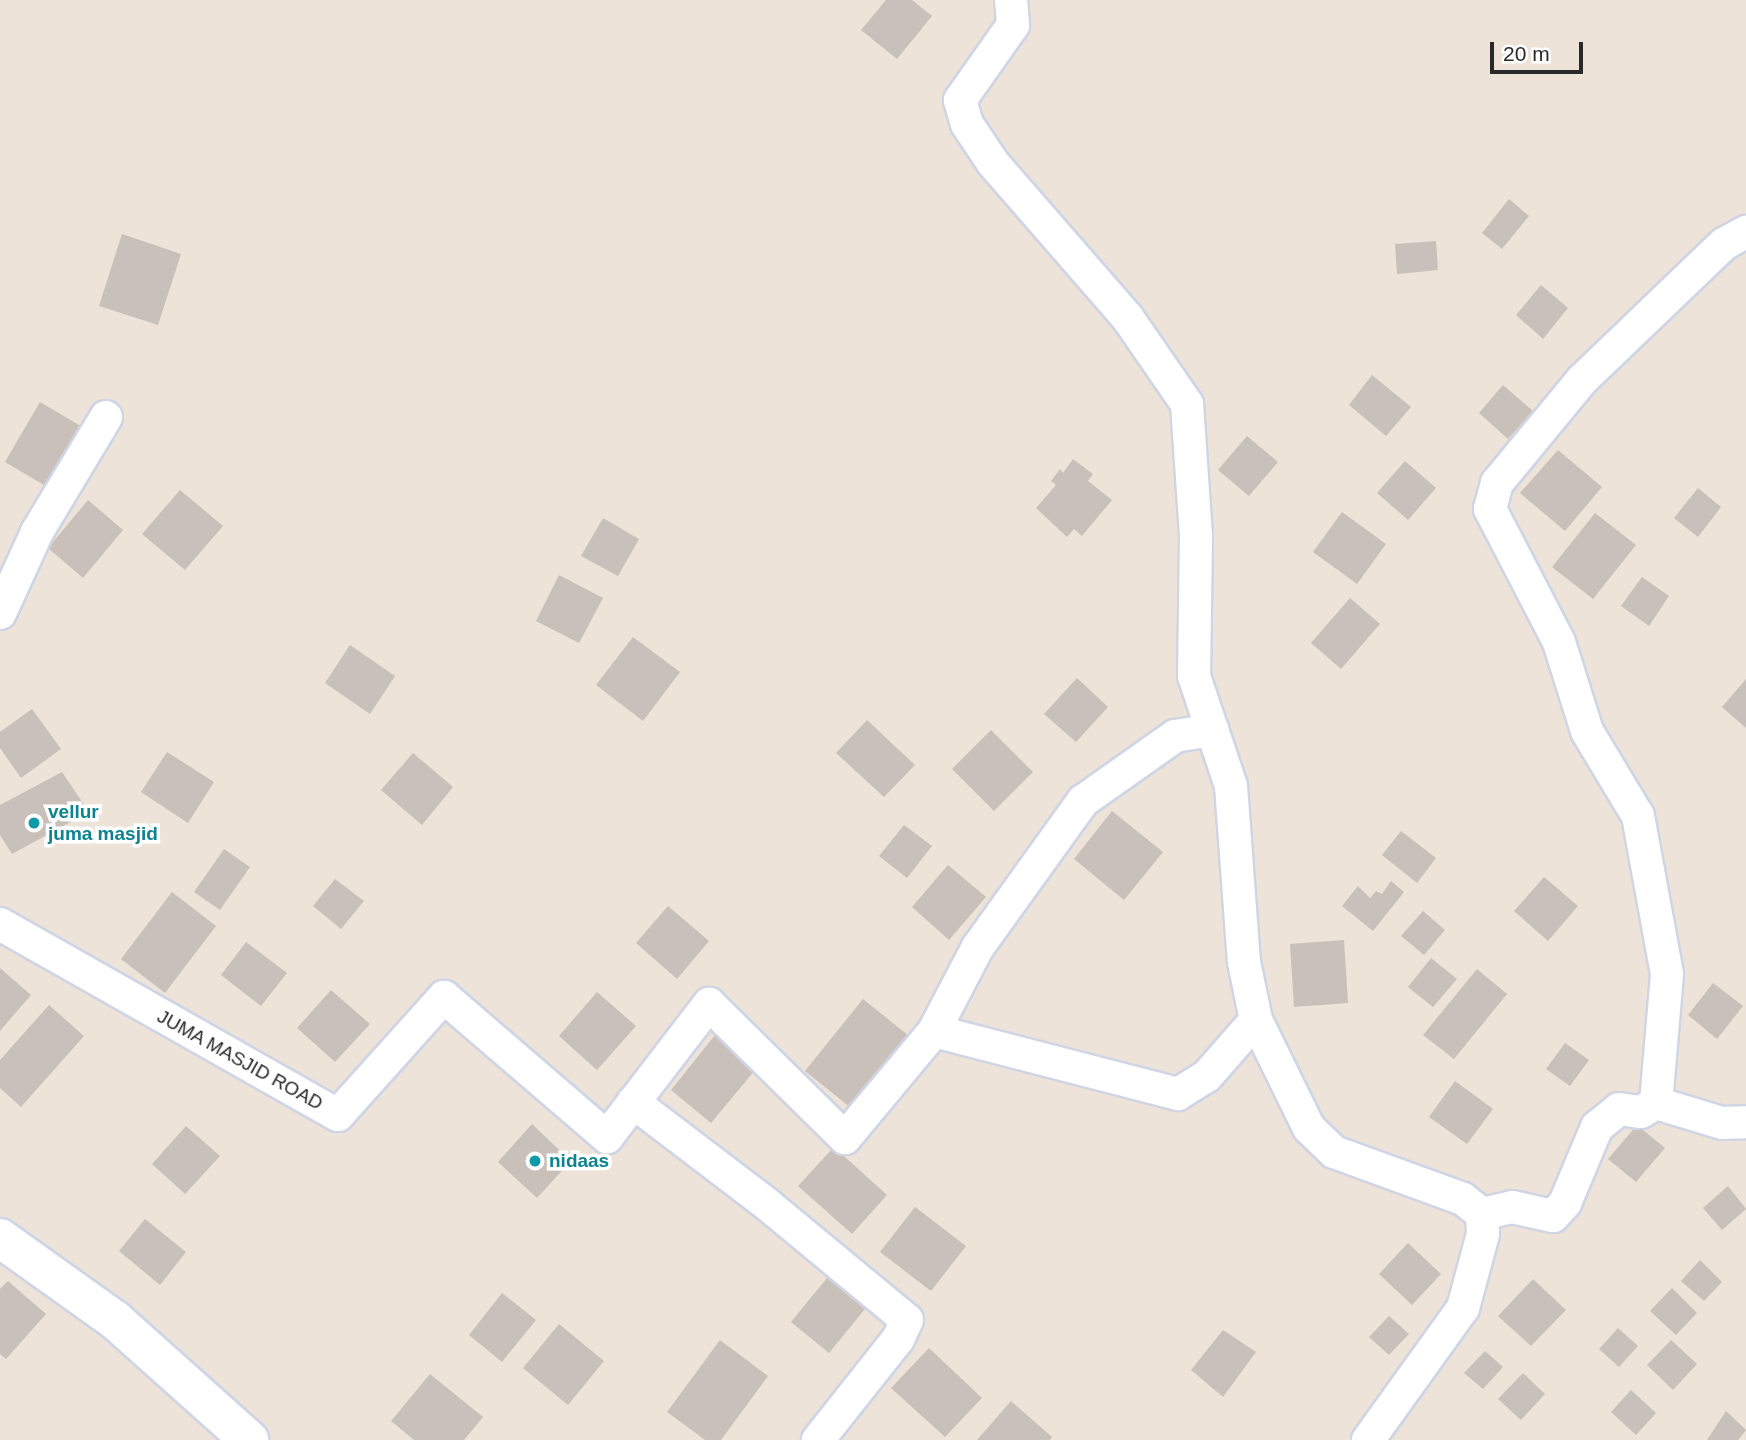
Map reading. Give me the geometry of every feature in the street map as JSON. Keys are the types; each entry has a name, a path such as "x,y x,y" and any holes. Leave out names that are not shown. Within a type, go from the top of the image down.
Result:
{"main road":[{"path":"0,1238 115,1320 249,1440"}],"street":[{"path":"1011,0 1013,25 960,100 967,124 993,163 1127,317 1187,404 1196,535 1194,676 1231,786 1244,962 1256,1020 1309,1128 1334,1152 1463,1199 1482,1213 1512,1207 1553,1216 1565,1203 1597,1127 1619,1109 1641,1112 1656,1103 1722,1123 1746,1122"},
{"path":"1656,1103 1667,974 1638,817 1587,731 1559,642 1490,509 1497,483 1582,380 1724,244 1746,232"},
{"path":"0,613 37,532 106,417"},
{"path":"818,1440 898,1339 907,1320 633,1102 709,1004 845,1138 934,1031 978,947 1083,800 1174,736 1213,730"},
{"name":"JUMA MASJID ROAD","path":"0,924 338,1115 444,996 607,1137 633,1102"},
{"path":"934,1031 1178,1094 1207,1076 1256,1020"},
{"path":"1368,1440 1463,1308 1483,1234 1482,1213"}],"building":[{"path":"886,0 912,0 932,16 897,59 861,30"},
{"path":"1509,199 1529,216 1502,249 1482,233"},
{"path":"122,234 181,254 158,325 99,306"},
{"path":"1436,241 1438,270 1397,274 1395,244"},
{"path":"1541,285 1568,308 1543,339 1516,315"},
{"path":"1372,375 1411,407 1386,436 1349,405"},
{"path":"1503,385 1533,411 1508,439 1479,413"},
{"path":"40,402 84,428 49,488 5,462"},
{"path":"1247,436 1278,462 1249,496 1218,470"},
{"path":"1558,450 1602,487 1565,531 1520,493"},
{"path":"1073,459 1093,474 1088,481 1112,500 1082,536 1074,529 1067,537 1036,508 1056,485 1051,481 1060,469 1063,473"},
{"path":"1405,461 1436,488 1408,520 1377,493"},
{"path":"1698,488 1721,507 1698,537 1674,518"},
{"path":"180,490 223,526 185,570 142,534"},
{"path":"88,500 123,530 83,578 48,548"},
{"path":"1342,512 1386,544 1357,584 1313,552"},
{"path":"1595,513 1636,545 1593,599 1552,567"},
{"path":"603,518 639,539 618,576 581,556"},
{"path":"559,575 603,598 579,643 536,621"},
{"path":"1642,577 1669,596 1649,626 1621,606"},
{"path":"1350,598 1380,624 1341,669 1311,643"},
{"path":"633,637 680,672 643,721 596,685"},
{"path":"350,645 395,676 370,714 325,683"},
{"path":"1077,678 1108,707 1076,742 1044,714"},
{"path":"1746,679 1746,728 1722,707"},
{"path":"32,709 61,749 21,778 0,748 0,732"},
{"path":"867,720 915,765 884,797 836,753"},
{"path":"991,730 1033,772 994,811 952,769"},
{"path":"167,752 214,782 188,823 141,792"},
{"path":"413,753 453,787 422,825 381,790"},
{"name":"vellur juma masjid","path":"62,772 89,812 12,854 0,835 0,805"},
{"path":"1112,811 1163,852 1124,900 1074,859"},
{"path":"904,825 932,846 907,878 879,856"},
{"path":"1401,831 1436,858 1417,883 1382,855"},
{"path":"224,849 250,867 220,910 194,892"},
{"path":"948,865 986,897 949,940 912,907"},
{"path":"1544,877 1578,906 1548,941 1514,911"},
{"path":"335,879 364,901 341,929 313,906"},
{"path":"1391,881 1404,892 1373,931 1342,906 1358,886 1370,898 1376,891 1382,894"},
{"path":"172,892 216,926 165,993 121,959"},
{"path":"668,906 709,941 677,979 636,943"},
{"path":"1423,911 1445,930 1424,955 1401,936"},
{"path":"1344,940 1348,1003 1294,1007 1290,944"},
{"path":"246,942 287,973 261,1006 221,975"},
{"path":"1431,958 1457,979 1433,1007 1408,987"},
{"path":"0,968 31,995 0,1031"},
{"path":"1477,969 1507,994 1454,1059 1423,1035"},
{"path":"1713,983 1743,1006 1717,1039 1688,1015"},
{"path":"331,990 370,1024 335,1062 297,1028"},
{"path":"597,992 636,1026 597,1070 559,1036"},
{"path":"863,999 909,1036 851,1108 805,1071"},
{"path":"49,1005 84,1036 21,1107 0,1088 0,1060"},
{"path":"715,1035 756,1069 711,1123 671,1090"},
{"path":"1565,1043 1589,1060 1570,1086 1546,1069"},
{"path":"1455,1081 1493,1109 1467,1144 1429,1117"},
{"name":"nidaas","path":"532,1124 571,1161 537,1198 498,1162"},
{"path":"1637,1125 1665,1148 1636,1182 1608,1159"},
{"path":"186,1126 220,1156 185,1194 152,1164"},
{"path":"834,1147 887,1195 852,1234 798,1186"},
{"path":"1728,1186 1746,1209 1722,1230 1703,1208"},
{"path":"915,1207 966,1246 931,1291 880,1252"},
{"path":"145,1219 186,1252 160,1285 119,1251"},
{"path":"1408,1243 1441,1274 1412,1305 1379,1274"},
{"path":"1700,1260 1722,1282 1704,1301 1681,1281"},
{"path":"827,1278 865,1309 829,1353 791,1322"},
{"path":"1533,1279 1566,1310 1531,1346 1498,1316"},
{"path":"8,1281 46,1314 6,1359 0,1354 0,1289"},
{"path":"1672,1288 1697,1313 1676,1335 1650,1311"},
{"path":"502,1293 536,1320 502,1362 469,1335"},
{"path":"1389,1316 1409,1334 1389,1355 1369,1337"},
{"path":"559,1324 604,1361 568,1405 523,1368"},
{"path":"1618,1328 1638,1346 1619,1367 1599,1349"},
{"path":"1223,1330 1256,1352 1223,1397 1191,1370"},
{"path":"720,1340 768,1376 721,1440 705,1440 667,1412"},
{"path":"1671,1340 1697,1364 1673,1390 1647,1365"},
{"path":"929,1348 982,1398 945,1437 891,1388"},
{"path":"1485,1351 1503,1367 1483,1389 1464,1373"},
{"path":"1523,1373 1545,1394 1521,1420 1498,1399"},
{"path":"430,1374 483,1417 464,1440 414,1440 391,1421"},
{"path":"1631,1390 1656,1413 1636,1435 1611,1412"},
{"path":"1011,1401 1052,1437 1050,1440 977,1440"},
{"path":"1726,1411 1746,1430 1738,1440 1707,1440"}],"place":[{"name":"vellur juma masjid","path":"34,823"},
{"name":"nidaas","path":"535,1161"}]}
